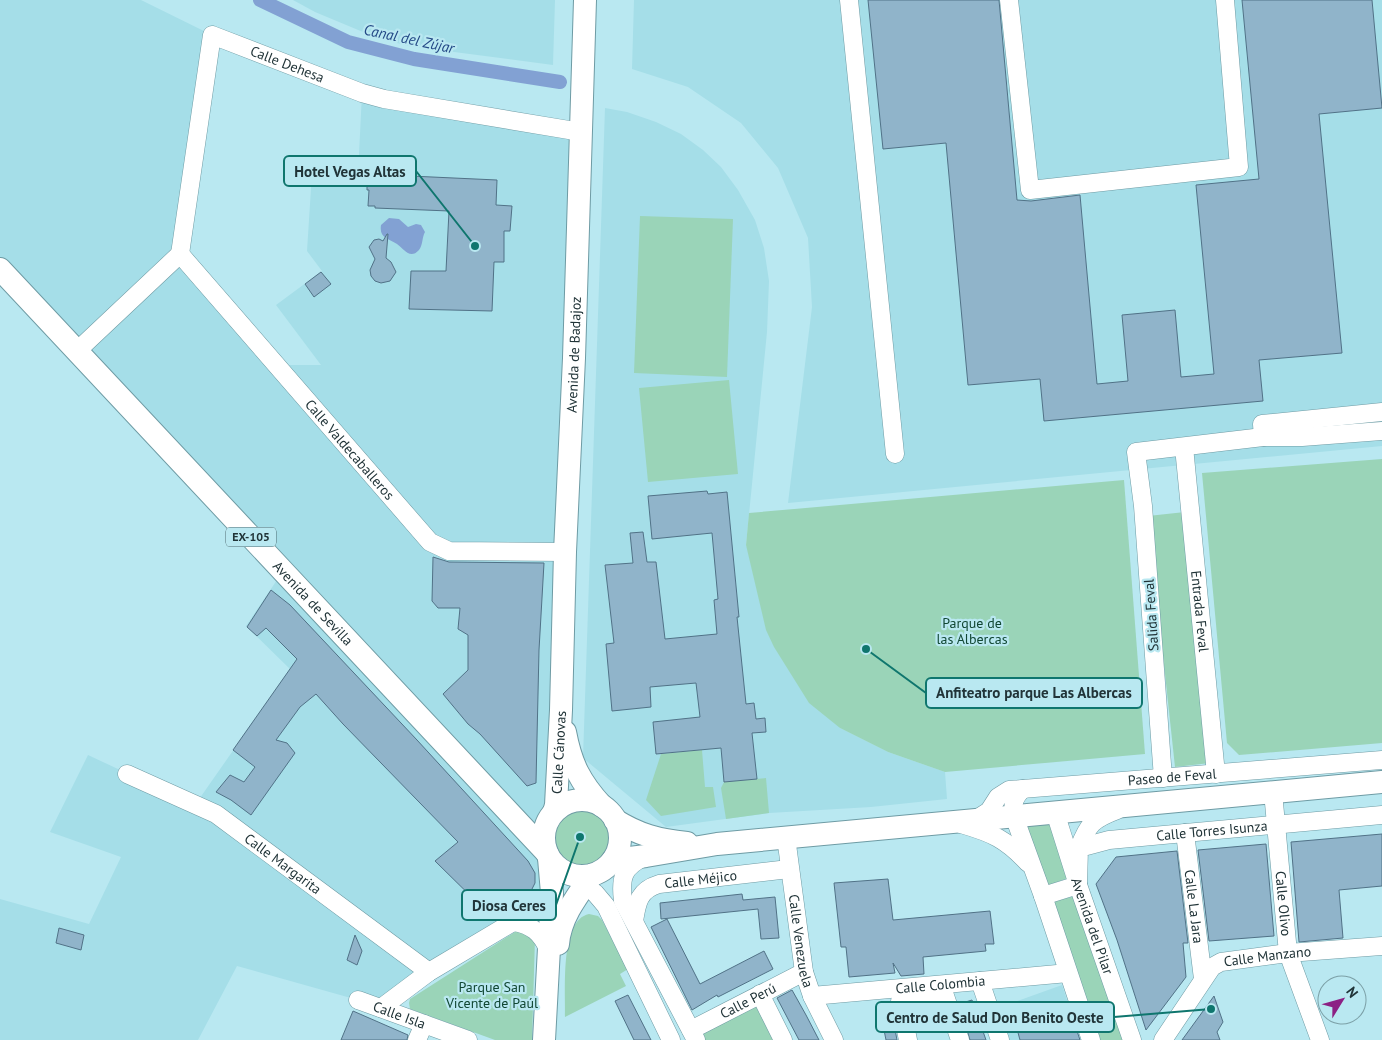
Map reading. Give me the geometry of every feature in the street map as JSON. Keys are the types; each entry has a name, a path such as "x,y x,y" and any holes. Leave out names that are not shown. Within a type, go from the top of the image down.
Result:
{"main road":[{"name":"Avenida de Badajoz","path":"561,710 585,0"},
{"name":"Avenida de Sevilla","path":"0,269 548,856"},
{"name":"Calle Cánovas","path":"561,710 568,745 580,780 608,813"},
{"name":"Calle Cánovas","path":"552,815 556,804 561,710"},
{"path":"548,856 562,871 591,873 646,856 708,845 1382,782"},
{"path":"554,1040 558,937 556,906 544,838 544,830 552,815 570,802 581,800 592,802 632,830 655,838 708,845"},
{"name":"Avenida de Sevilla","path":"503,806 522,820 539,823 552,815"},
{"path":"544,1040 548,949 556,906 578,893 591,873 620,842 619,831 608,813"}],"street":[{"path":"849,0 895,454"},
{"path":"1009,0 1030,190 1239,167 1225,0"},
{"name":"Calle Dehesa","path":"180,254 212,35 384,99 581,132"},
{"path":"78,351 180,254"},
{"name":"Calle Valdecaballeros","path":"180,254 430,542 449,551 565,552"},
{"path":"1263,437 1262,424 1382,412"},
{"path":"1184,447 1263,437 1302,437 1382,431"},
{"name":"Salida Feval","path":"1163,778 1143,506 1136,452 1184,447"},
{"name":"Entrada Feval","path":"1184,447 1216,774"},
{"name":"Paseo de Feval","path":"964,821 989,811 998,797 1009,790 1382,760"},
{"name":"Calle Margarita","path":"127,774 216,814 429,972"},
{"path":"1023,789 1015,796 1014,816 1091,1040"},
{"name":"Calle Olivo","path":"1273,792 1288,953 1320,1040"},
{"path":"1043,896 1078,885 1080,848 1086,830 1099,817 1130,806"},
{"name":"Avenida del Pilar","path":"1055,812 1078,885 1132,1040"},
{"name":"Calle Torres Isunza","path":"1080,848 1109,840 1382,815"},
{"path":"964,821 999,837 1014,848 1032,868"},
{"name":"Calle La Jara","path":"1185,833 1203,979"},
{"name":"Calle Venezuela","path":"786,837 804,972 812,996 834,1040"},
{"path":"623,900 621,887 626,869 634,862 646,856"},
{"name":"Calle Méjico","path":"634,921 641,895 651,887 790,869"},
{"path":"591,873 612,880 693,1035"},
{"path":"591,873 671,1040"},
{"path":"381,1008 429,972 540,905 580,908 595,907 606,916 621,938"},
{"path":"521,918 523,924 536,930 542,936 548,949"},
{"name":"Calle Manzano","path":"1163,1040 1203,979 1212,967 1221,962 1288,953 1382,946"},
{"name":"Calle Perú","path":"693,1035 760,994 804,972"},
{"name":"Calle Colombia","path":"812,996 1068,973"},
{"path":"980,981 1000,1040"},
{"path":"908,1040 900,1001 944,993 960,1040"},
{"path":"760,994 783,1040"},
{"name":"Calle Isla","path":"358,1000 381,1008 420,1032 468,1040"}],"shaded area":[{"path":"0,0 141,0 212,35 180,254 276,365 321,365 276,305 322,271 307,251 312,173 358,175 362,93 581,132 556,805 544,830 545,900 528,913 381,1008 237,966 198,1040 0,1040 0,899 89,924 121,857 50,832 88,755 195,805 290,669 246,626 283,571 0,269"},
{"path":"293,0 555,0 553,65 408,46 375,37 315,12"},
{"path":"634,0 1382,0 1382,446 788,503 812,307 808,238 778,168 741,123 688,87 632,69"},
{"path":"605,108 627,112 656,122 681,134 703,150 721,167 738,190 755,220 764,248 769,281 767,332 746,545 840,728 888,752 945,772 947,799 871,807 769,813 666,827 583,758"},
{"path":"389,218 399,219 408,227 416,224 421,225 425,232 420,248 416,253 407,253 381,233 381,225"},
{"path":"1062,985 1080,1040 1005,1040 995,1009"}],"green space":[{"path":"640,216 733,219 727,377 634,373"},
{"path":"729,380 738,474 648,482 639,388"},
{"path":"1382,459 1382,743 1239,755 1227,743 1202,473"},
{"name":"Parque de las Albercas","path":"1124,480 1145,754 945,772 888,752 840,728 809,703 774,647 766,630 746,545 749,513"},
{"path":"1185,512 1210,763 1175,767 1148,516"},
{"path":"702,750 705,787 713,787 716,807 661,816 646,800 661,754"},
{"path":"766,778 769,813 726,819 721,788 724,782"},
{"path":"581,800 592,802 613,823 619,832 619,845 613,861 605,868 595,872 568,874 561,871 551,861 545,847 544,832 555,812 564,805"},
{"path":"1050,820 1071,877 1046,886 1024,824"},
{"path":"1075,896 1128,1040 1096,1040 1052,902"},
{"path":"589,914 598,916 602,920 628,969 620,974 626,986 565,1017 565,975 568,943 579,919"},
{"name":"Parque San Vicente de Paúl","path":"518,930 535,938 532,1040 495,1040 410,1009 410,999"},
{"path":"758,1000 778,1040 703,1040 698,1031"}],"building":[{"path":"868,0 999,0 1017,200 1031,201 1080,195 1097,384 1128,381 1122,315 1175,310 1181,377 1214,374 1196,185 1259,179 1242,0 1372,0 1382,108 1319,114 1342,353 1259,360 1263,401 1044,421 1040,379 968,385 946,143 883,149"},
{"path":"367,174 497,180 496,205 512,206 510,231 504,231 504,262 494,262 492,311 409,309 411,271 446,271 449,211 375,208 375,206 368,206"},
{"path":"387,234 386,258 391,262 396,272 390,281 381,283 375,281 371,276 370,270 375,259 369,247 374,240 379,239 383,241"},
{"path":"321,272 331,284 314,297 305,284"},
{"path":"707,491 708,494 727,492 746,704 754,703 756,719 765,718 766,732 752,733 757,779 724,782 721,748 656,754 653,722 700,717 696,683 650,687 651,707 612,711 606,644 614,643 605,565 633,563 630,533 643,532 647,562 656,562 665,639 717,634 714,600 718,599 712,533 652,539 648,496"},
{"path":"433,557 449,562 544,563 539,650 536,783 527,786 480,734 468,724 443,694 468,670 468,635 458,629 460,608 438,608 432,601"},
{"path":"271,590 290,605 528,861 535,873 535,883 530,893 513,903 512,901 490,915 435,861 458,842 316,694 300,707 276,740 287,743 295,753 251,815 231,800 216,792 230,775 244,782 255,767 233,750 297,659 266,628 257,636 247,627"},
{"path":"1382,834 1382,886 1339,890 1343,938 1299,942 1291,842"},
{"path":"1266,844 1274,936 1209,941 1198,850"},
{"path":"1177,851 1188,943 1183,943 1186,977 1146,1030 1117,940 1096,884 1116,857"},
{"path":"888,879 893,920 990,911 994,944 985,944 986,951 923,957 924,974 901,976 893,963 895,973 849,977 846,947 841,947 834,883"},
{"path":"742,894 743,900 775,897 779,938 761,939 758,909 661,919 660,903"},
{"path":"667,919 700,984 764,951 773,969 718,997 717,995 692,1010 651,927"},
{"path":"59,928 84,935 81,950 56,943"},
{"path":"355,935 362,951 357,965 347,960"},
{"path":"792,990 819,1040 799,1040 777,998"},
{"path":"628,995 651,1040 634,1040 615,1001"},
{"path":"1214,996 1223,1022 1217,1032 1220,1040 1182,1040"},
{"path":"972,1000 986,1040 970,1040 959,1004"},
{"path":"890,1003 897,1040 886,1040 879,1005"},
{"path":"353,1011 408,1035 407,1040 341,1040"},
{"path":"1055,1015 1057,1022 1065,1019 1068,1030 1076,1028 1080,1040 1020,1040 1017,1029"}],"waterway":[{"name":"Canal del Zújar","path":"260,0 348,42 414,59 560,82"}],"place":[{"name":"Hotel Vegas Altas","path":"475,246"},
{"name":"Anfiteatro parque Las Albercas","path":"866,649"},
{"name":"Diosa Ceres","path":"580,837"},
{"name":"Centro de Salud Don Benito Oeste","path":"1211,1009"}]}
